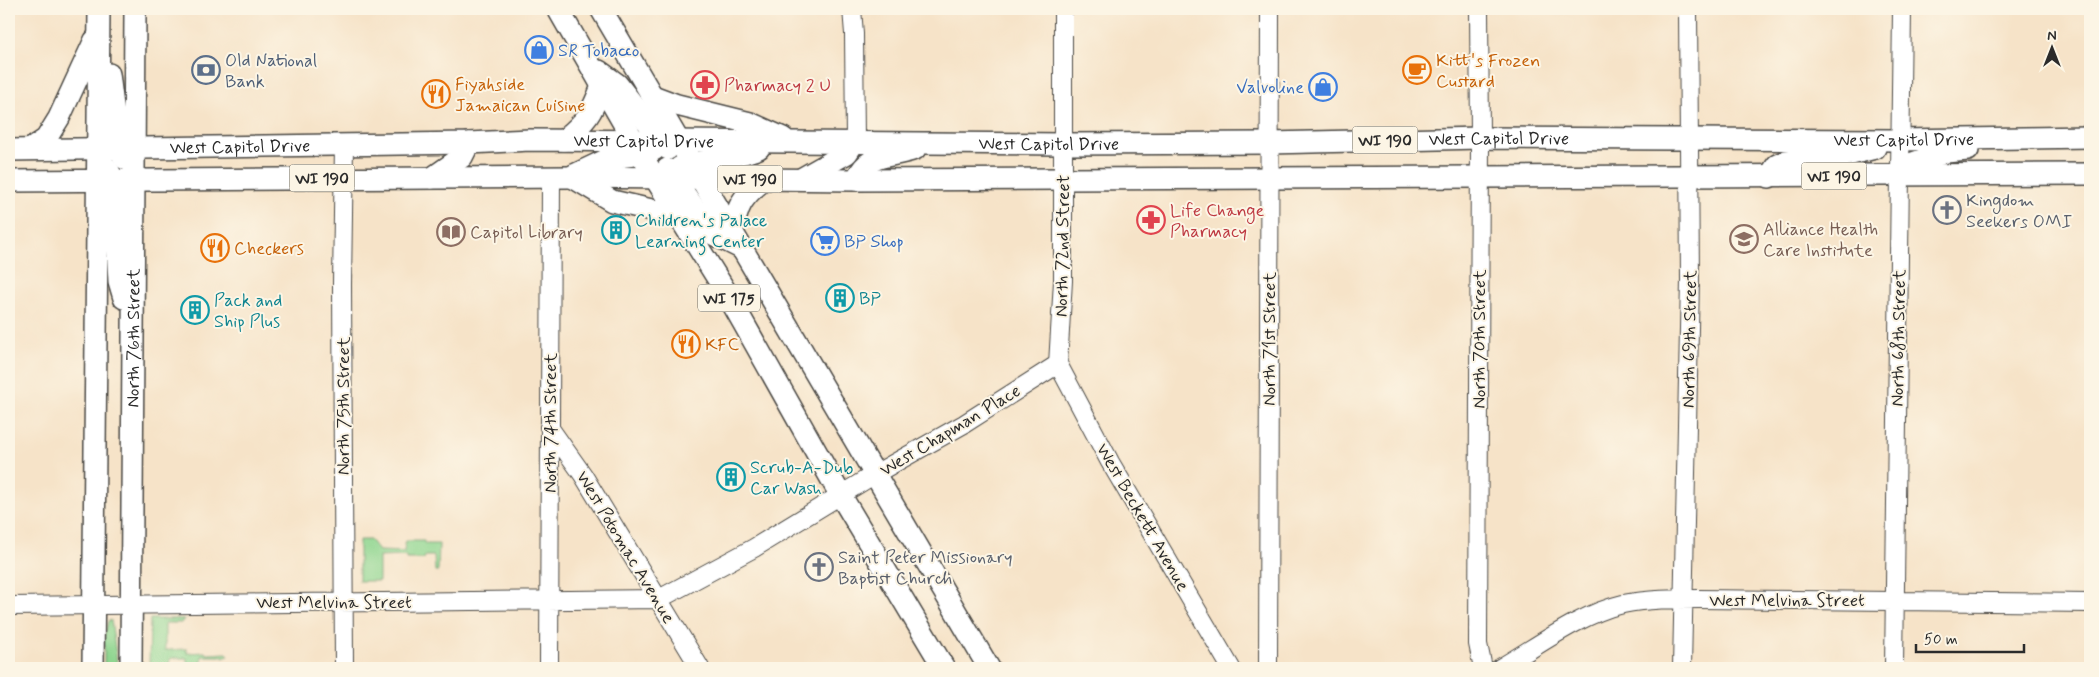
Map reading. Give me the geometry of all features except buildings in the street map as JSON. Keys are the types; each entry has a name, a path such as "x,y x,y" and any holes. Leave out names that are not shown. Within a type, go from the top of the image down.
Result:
{"main road":[{"name":"North 76th Street","path":"93,668 93,604 105,180 96,148 99,9"},
{"name":"North 76th Street","path":"131,668 132,322 135,179 126,147 135,9"},
{"name":"WI 175","path":"558,9 602,86 737,240 989,668"},
{"name":"WI 175","path":"602,9 653,96 655,146"},
{"path":"99,37 109,69 126,147"},
{"path":"31,149 46,139 59,118 99,37"},
{"path":"590,65 617,84 655,146 679,172 745,155 783,141"},
{"path":"564,140 592,113 602,86"},
{"path":"653,96 677,105 750,124 783,141"},
{"name":"West Capitol Drive","path":"9,150 564,140 655,146 783,141 1063,144 1270,143 1480,138 1900,140 2090,137"},
{"path":"1900,175 1913,163 1946,152 1987,149 2005,138"},
{"path":"1769,177 1777,165 1786,161 1851,154 1900,140"},
{"path":"799,180 838,160 847,153 855,141"},
{"path":"856,180 861,168 871,160 907,152 934,142"},
{"path":"432,178 462,158 468,143"},
{"path":"561,177 610,158 655,146"},
{"name":"West Capitol Drive","path":"9,181 561,177 679,172 765,180 1769,177 2090,174"},
{"name":"WI 175","path":"679,172 678,216 726,292 841,496 944,668"},
{"path":"561,177 612,200 678,216"},
{"path":"105,180 119,281 132,322"},
{"path":"737,240 739,205 752,189 765,180"}],"street":[{"name":"North 72nd Street","path":"1058,364 1063,281 1063,9"},
{"name":"North 71st Street","path":"1268,668 1270,9"},
{"name":"North 70th Street","path":"1479,9 1478,644 1483,668"},
{"name":"North 69th Street","path":"1682,668 1690,297 1688,9"},
{"name":"North 68th Street","path":"1894,668 1902,9"},
{"path":"850,12 854,34 855,141"},
{"name":"North 75th Street","path":"344,144 344,668"},
{"name":"North 74th Street","path":"549,668 549,427 561,177"},
{"name":"West Chapman Place","path":"659,599 754,548 875,474 964,424 1058,364"},
{"name":"West Beckett Avenue","path":"1058,364 1110,462 1232,668"},
{"name":"West Potomac Avenue","path":"549,427 583,476 700,668"},
{"name":"West Melvina Street","path":"9,606 132,603 659,599"},
{"name":"West Melvina Street","path":"1500,668 1589,616 1622,605 1639,602 1683,599 2090,602"}],"green space":[{"path":"359,540 370,540 379,551 404,552 405,541 424,541 425,544 439,544 438,571 435,571 434,556 425,556 424,559 406,559 406,556 379,557 379,581 359,581"},
{"path":"150,619 184,619 181,623 165,623 165,650 187,649 187,653 227,653 229,656 223,658 223,656 202,656 202,668 187,668 187,658 170,658 168,668 149,668"},
{"path":"111,620 118,668 104,668 104,636 108,621"}],"place":[{"name":"SR Tobacco","path":"539,50"},
{"name":"Old National Bank","path":"206,70"},
{"name":"Kitt's Frozen Custard","path":"1417,70"},
{"name":"Pharmacy 2 U","path":"705,85"},
{"name":"Valvoline","path":"1323,87"},
{"name":"Fiyahside Jamaican Cuisine","path":"436,94"},
{"name":"Kingdom Seekers OMI","path":"1947,210"},
{"name":"Life Change Pharmacy","path":"1151,220"},
{"name":"Children's Palace Learning Center","path":"616,230"},
{"name":"Capitol Library","path":"451,232"},
{"name":"Alliance Health Care Institute","path":"1744,239"},
{"name":"BP Shop","path":"825,241"},
{"name":"Checkers","path":"215,248"},
{"name":"BP","path":"840,298"},
{"name":"Pack and Ship Plus","path":"195,310"},
{"name":"KFC","path":"686,344"},
{"name":"Scrub-A-Dub Car Wash","path":"731,477"},
{"name":"Saint Peter Missionary Baptist Church","path":"819,567"}]}
